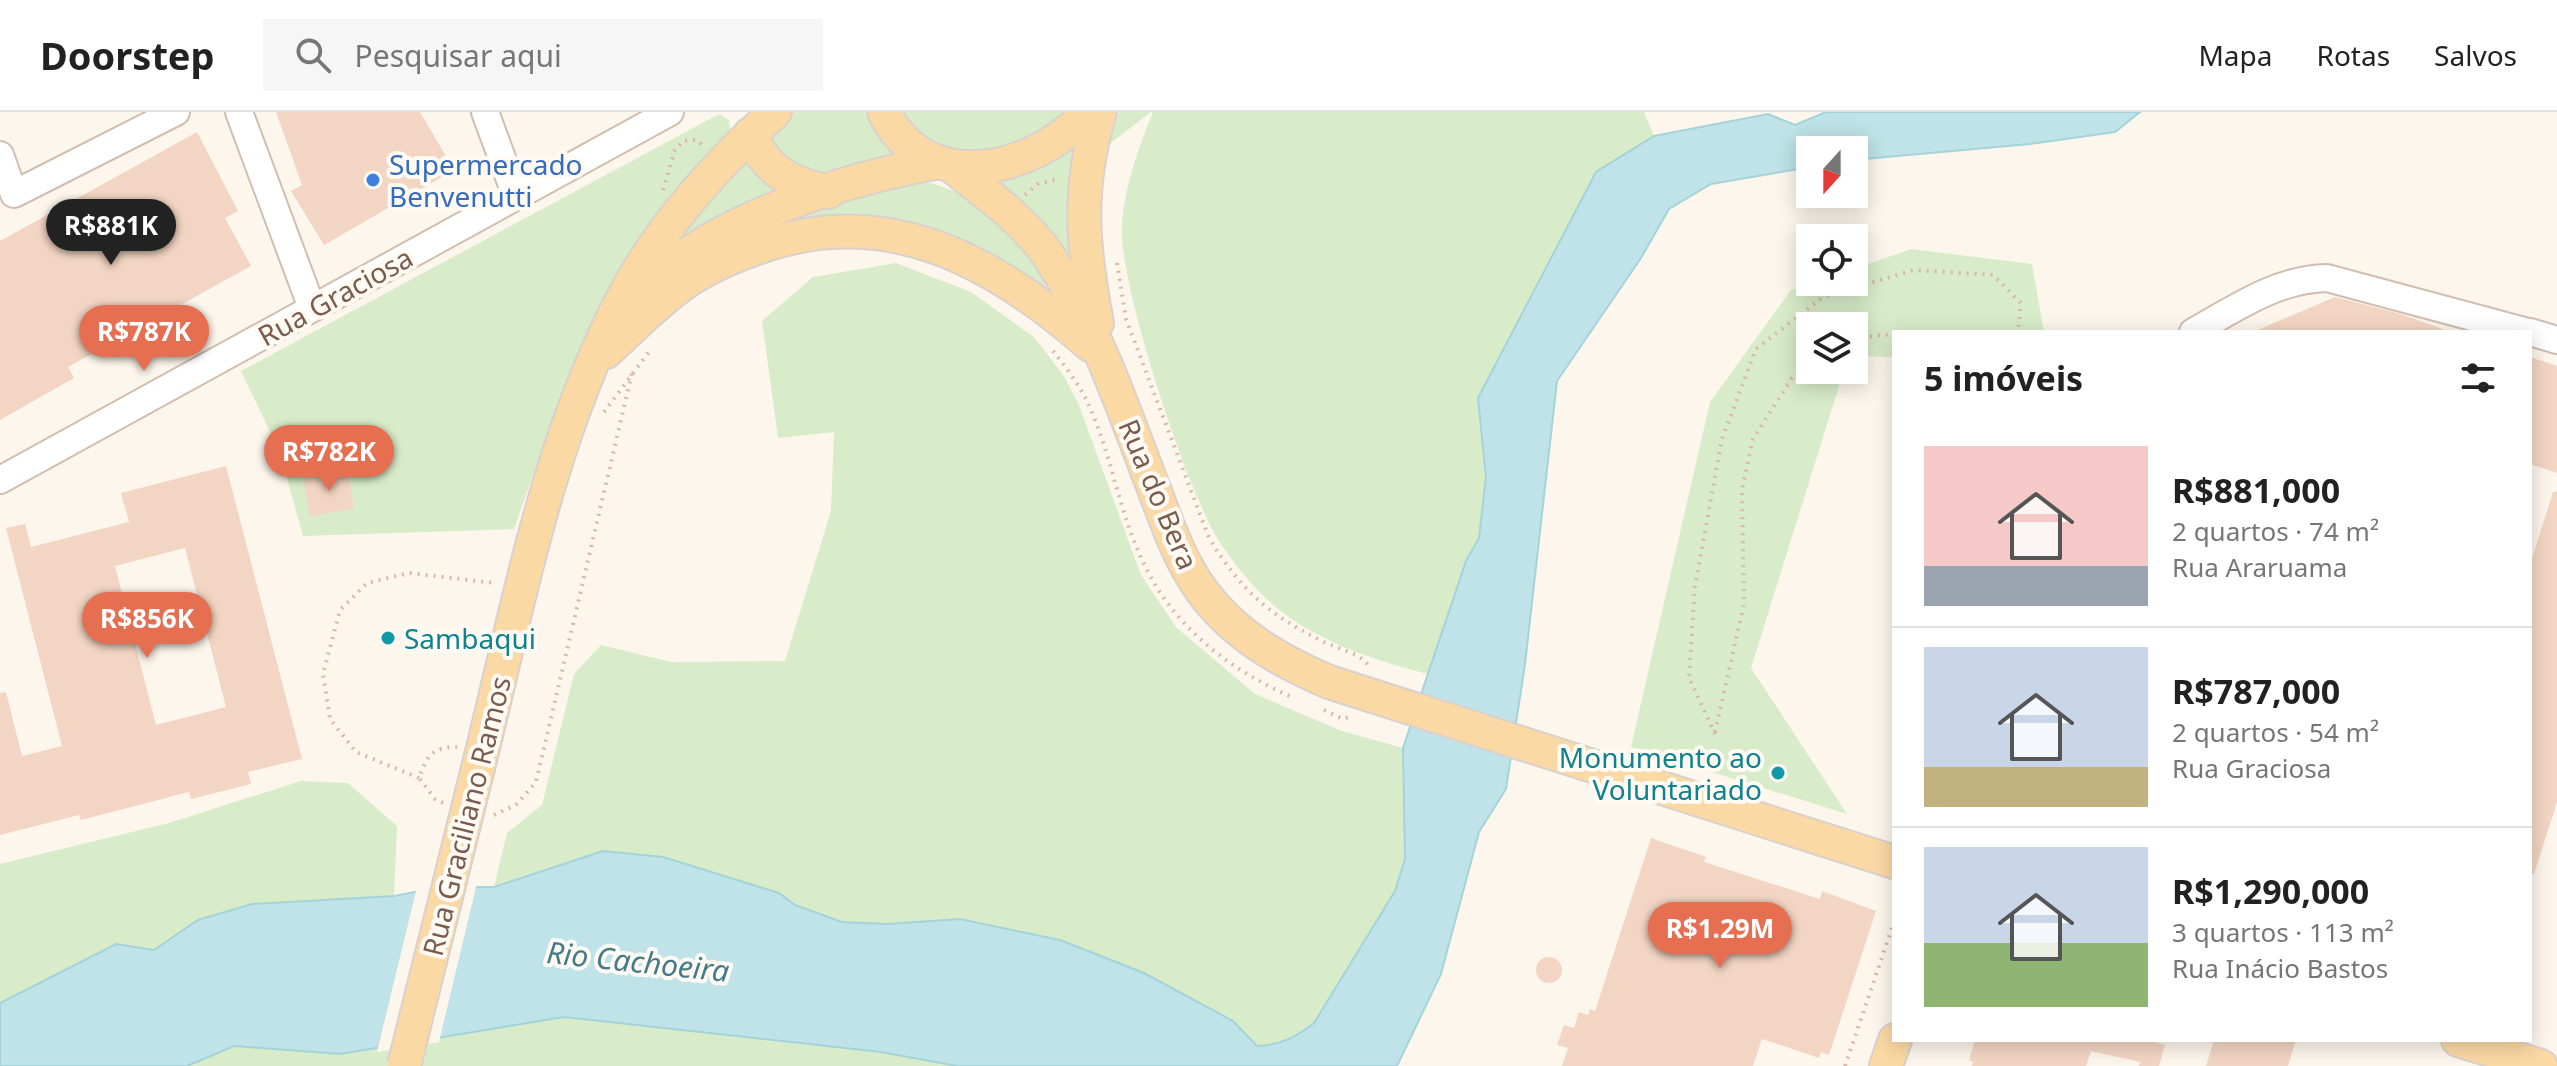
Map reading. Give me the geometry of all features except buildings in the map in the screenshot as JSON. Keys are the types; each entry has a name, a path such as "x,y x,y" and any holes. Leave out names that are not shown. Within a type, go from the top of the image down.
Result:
{"main road":[{"name":"Rua Graciliano Ramos","path":"404,1066 468,758 553,474 585,384 621,301 646,260 746,123 775,112"},
{"name":"Rua do Bera","path":"884,112 901,136 945,164 1007,212 1045,252 1104,357 1175,545 1201,591 1231,624 1293,666 1400,706 1892,861"},
{"name":"Rua Graciliano Ramos","path":"585,384 641,298 682,255 717,233 829,192 904,169 945,164 990,167 1035,153 1072,130 1088,112"},
{"name":"Rua do Bera","path":"1100,112 1087,155 1083,215 1090,284 1104,357"},
{"path":"746,123 767,165 779,175 829,192"},
{"path":"606,352 685,282 725,260 771,242 839,232 907,237 966,258 1057,316 1104,357"},
{"path":"1886,1066 1894,1042"},
{"path":"2464,1042 2541,1066"}],"street":[{"path":"0,155 14,194 176,112"},
{"path":"239,112 312,308"},
{"path":"485,112 516,196"},
{"name":"Rua Graciosa","path":"0,480 670,112"},
{"path":"2197,330 2268,290 2302,279 2327,278 2522,330"},
{"path":"2532,333 2557,340"}],"path":[{"path":"1115,256 1126,319 1209,538 1229,570 1254,600 1324,642 1363,657 1372,669"},
{"path":"1804,312 1823,297 1914,270 1993,275 2021,303 2018,330"},
{"path":"1796,318 1756,349 1722,439 1695,586 1689,678 1715,734 1744,604 1742,489 1753,439 1796,375"},
{"path":"1868,337 1892,334"},
{"path":"1047,343 1087,401 1146,569 1182,621 1219,656 1260,683 1302,701"},
{"path":"480,813 493,816 517,804 536,782 632,370"},
{"path":"454,807 435,799 419,778 356,752 330,719 323,674 340,610 367,583 409,573 497,584"},
{"path":"1316,707 1343,719 1358,715"},
{"path":"419,778 427,755 441,747 468,758"},
{"path":"1845,1066 1892,928"}],"green space":[{"path":"791,112 865,112 896,159 826,172 796,164 782,152 770,134"},
{"path":"902,112 1076,112 1027,149 951,152 916,131"},
{"path":"1119,112 1151,112 1108,145"},
{"path":"1153,112 1644,112 1654,136 1596,172 1479,398 1486,477 1479,538 1466,561 1428,674 1344,647 1285,615 1242,572 1219,541 1205,515 1157,385 1123,251 1122,223 1129,180"},
{"path":"719,114 729,120 731,137 589,333 569,372 514,529 303,536 279,450 241,371"},
{"path":"1076,142 1081,291 986,177"},
{"path":"750,151 786,188 680,242 689,225"},
{"path":"909,179 961,194 982,207 1020,242 1065,308 1002,262 932,230 895,220 857,216 818,218 779,226 776,217"},
{"path":"1911,249 2032,264 2044,330 1892,330 1892,357 1868,356 1868,312 1796,312 1796,384 1840,384 1751,668 1847,814 1631,747 1710,402 1791,290 1796,288 1796,296 1868,296 1868,264"},
{"path":"896,263 971,292 1034,337 1064,376 1079,405 1141,575 1176,627 1255,694 1342,731 1403,748 1405,859 1395,891 1314,1023 1294,1036 1274,1044 1257,1046 1233,1021 1144,973 1060,940 842,922 795,905 778,893 663,857 494,887 507,833 542,805 574,674 601,645 671,662 785,661 831,511 834,432 778,438 762,321 813,277"},
{"path":"301,781 348,783 397,826 394,896 252,904 199,920 154,950 116,944 0,1003 0,864 169,823"},
{"path":"564,1017 881,1052 957,1066 187,1066 234,1046 340,1054"}],"water":[{"name":"Rio Cachoeira","path":"1826,112 2140,112 2115,132 2030,144 1868,159 1868,136 1796,136 1796,169 1711,184 1669,209 1641,258 1557,381 1525,664 1506,789 1479,832 1441,974 1397,1066 957,1066 881,1052 564,1017 340,1054 234,1046 187,1066 0,1066 0,1003 116,944 154,950 198,920 252,904 394,896 442,887 494,887 603,851 663,857 779,893 795,905 842,922 887,924 960,919 1060,940 1144,973 1233,1021 1257,1046 1274,1044 1294,1036 1314,1023 1395,891 1405,859 1403,748 1466,561 1479,538 1486,477 1478,398 1596,172 1654,136 1768,114 1795,125"}],"pier":[{"path":"477,883 439,1042 377,1052 417,887"}],"place":[{"name":"Supermercado Benvenutti","path":"373,180"},
{"name":"Sambaqui","path":"388,638"},
{"name":"Monumento ao Voluntariado","path":"1778,773"}]}
